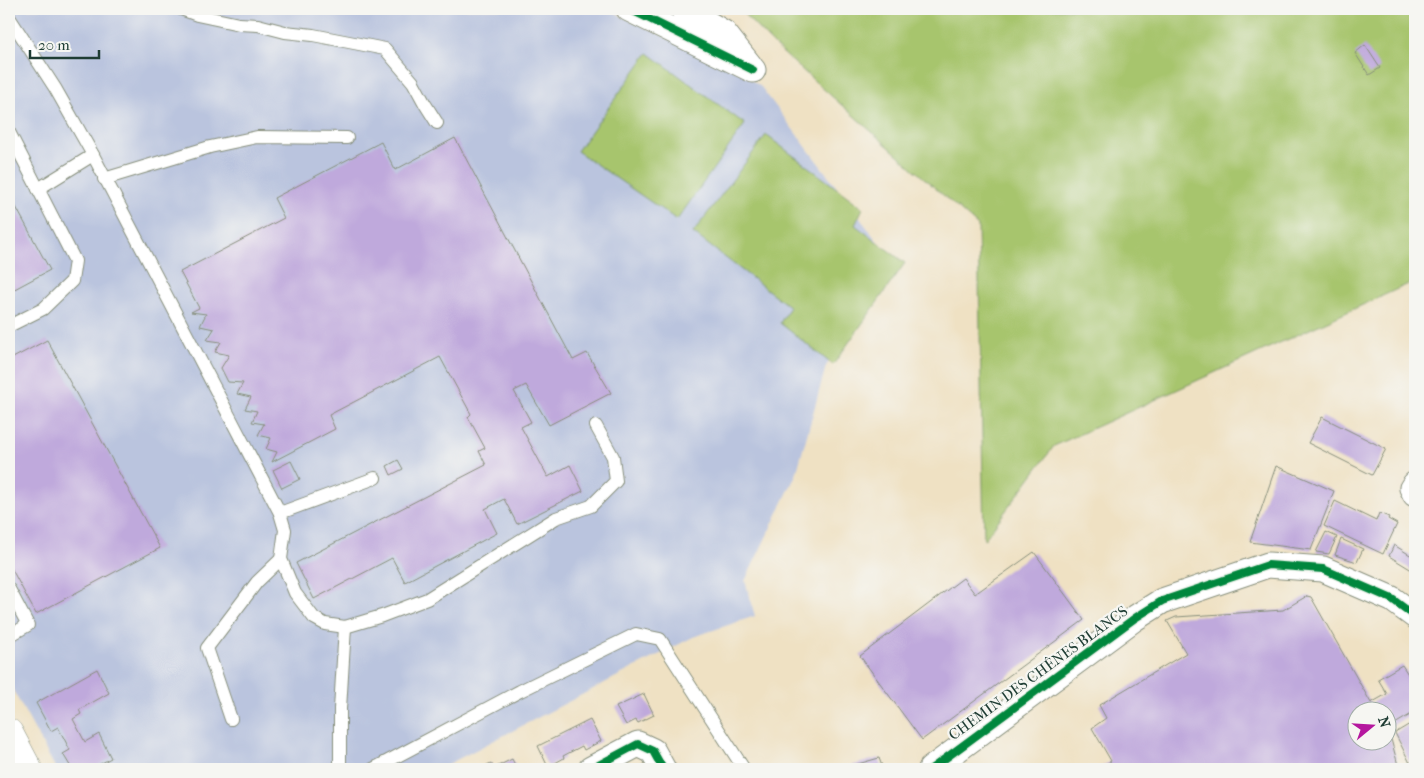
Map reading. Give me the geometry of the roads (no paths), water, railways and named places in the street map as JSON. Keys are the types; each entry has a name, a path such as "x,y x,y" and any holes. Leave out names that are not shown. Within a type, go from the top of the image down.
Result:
{"street":[{"path":"628,9 753,70 724,33 683,9"},
{"path":"1415,484 1412,488 1415,494"},
{"name":"CHEMIN DES CHÊNES BLANCS","path":"931,769 1135,618 1162,601 1268,566 1323,569 1392,599 1415,616"},
{"path":"9,733 28,769"},
{"path":"591,769 638,744 653,751 663,769"}],"lane":[{"path":"181,9 197,15 239,24 258,25 285,32 313,35 385,49 413,82 437,123"},
{"path":"9,17 55,88 93,155 280,513 285,530 281,559 295,593 314,618 326,624 345,627 382,616 427,599 556,518 591,506 616,481 613,457 596,426"},
{"path":"9,132 75,261 72,281 43,309 9,326"},
{"path":"104,179 210,147 257,137 347,138"},
{"path":"38,189 93,155"},
{"path":"280,513 375,478"},
{"path":"231,720 207,648 257,582 281,559"},
{"path":"9,589 28,626 9,636"},
{"path":"340,769 340,709 345,627"},
{"path":"373,769 520,690 636,634 660,639 744,769"}]}
